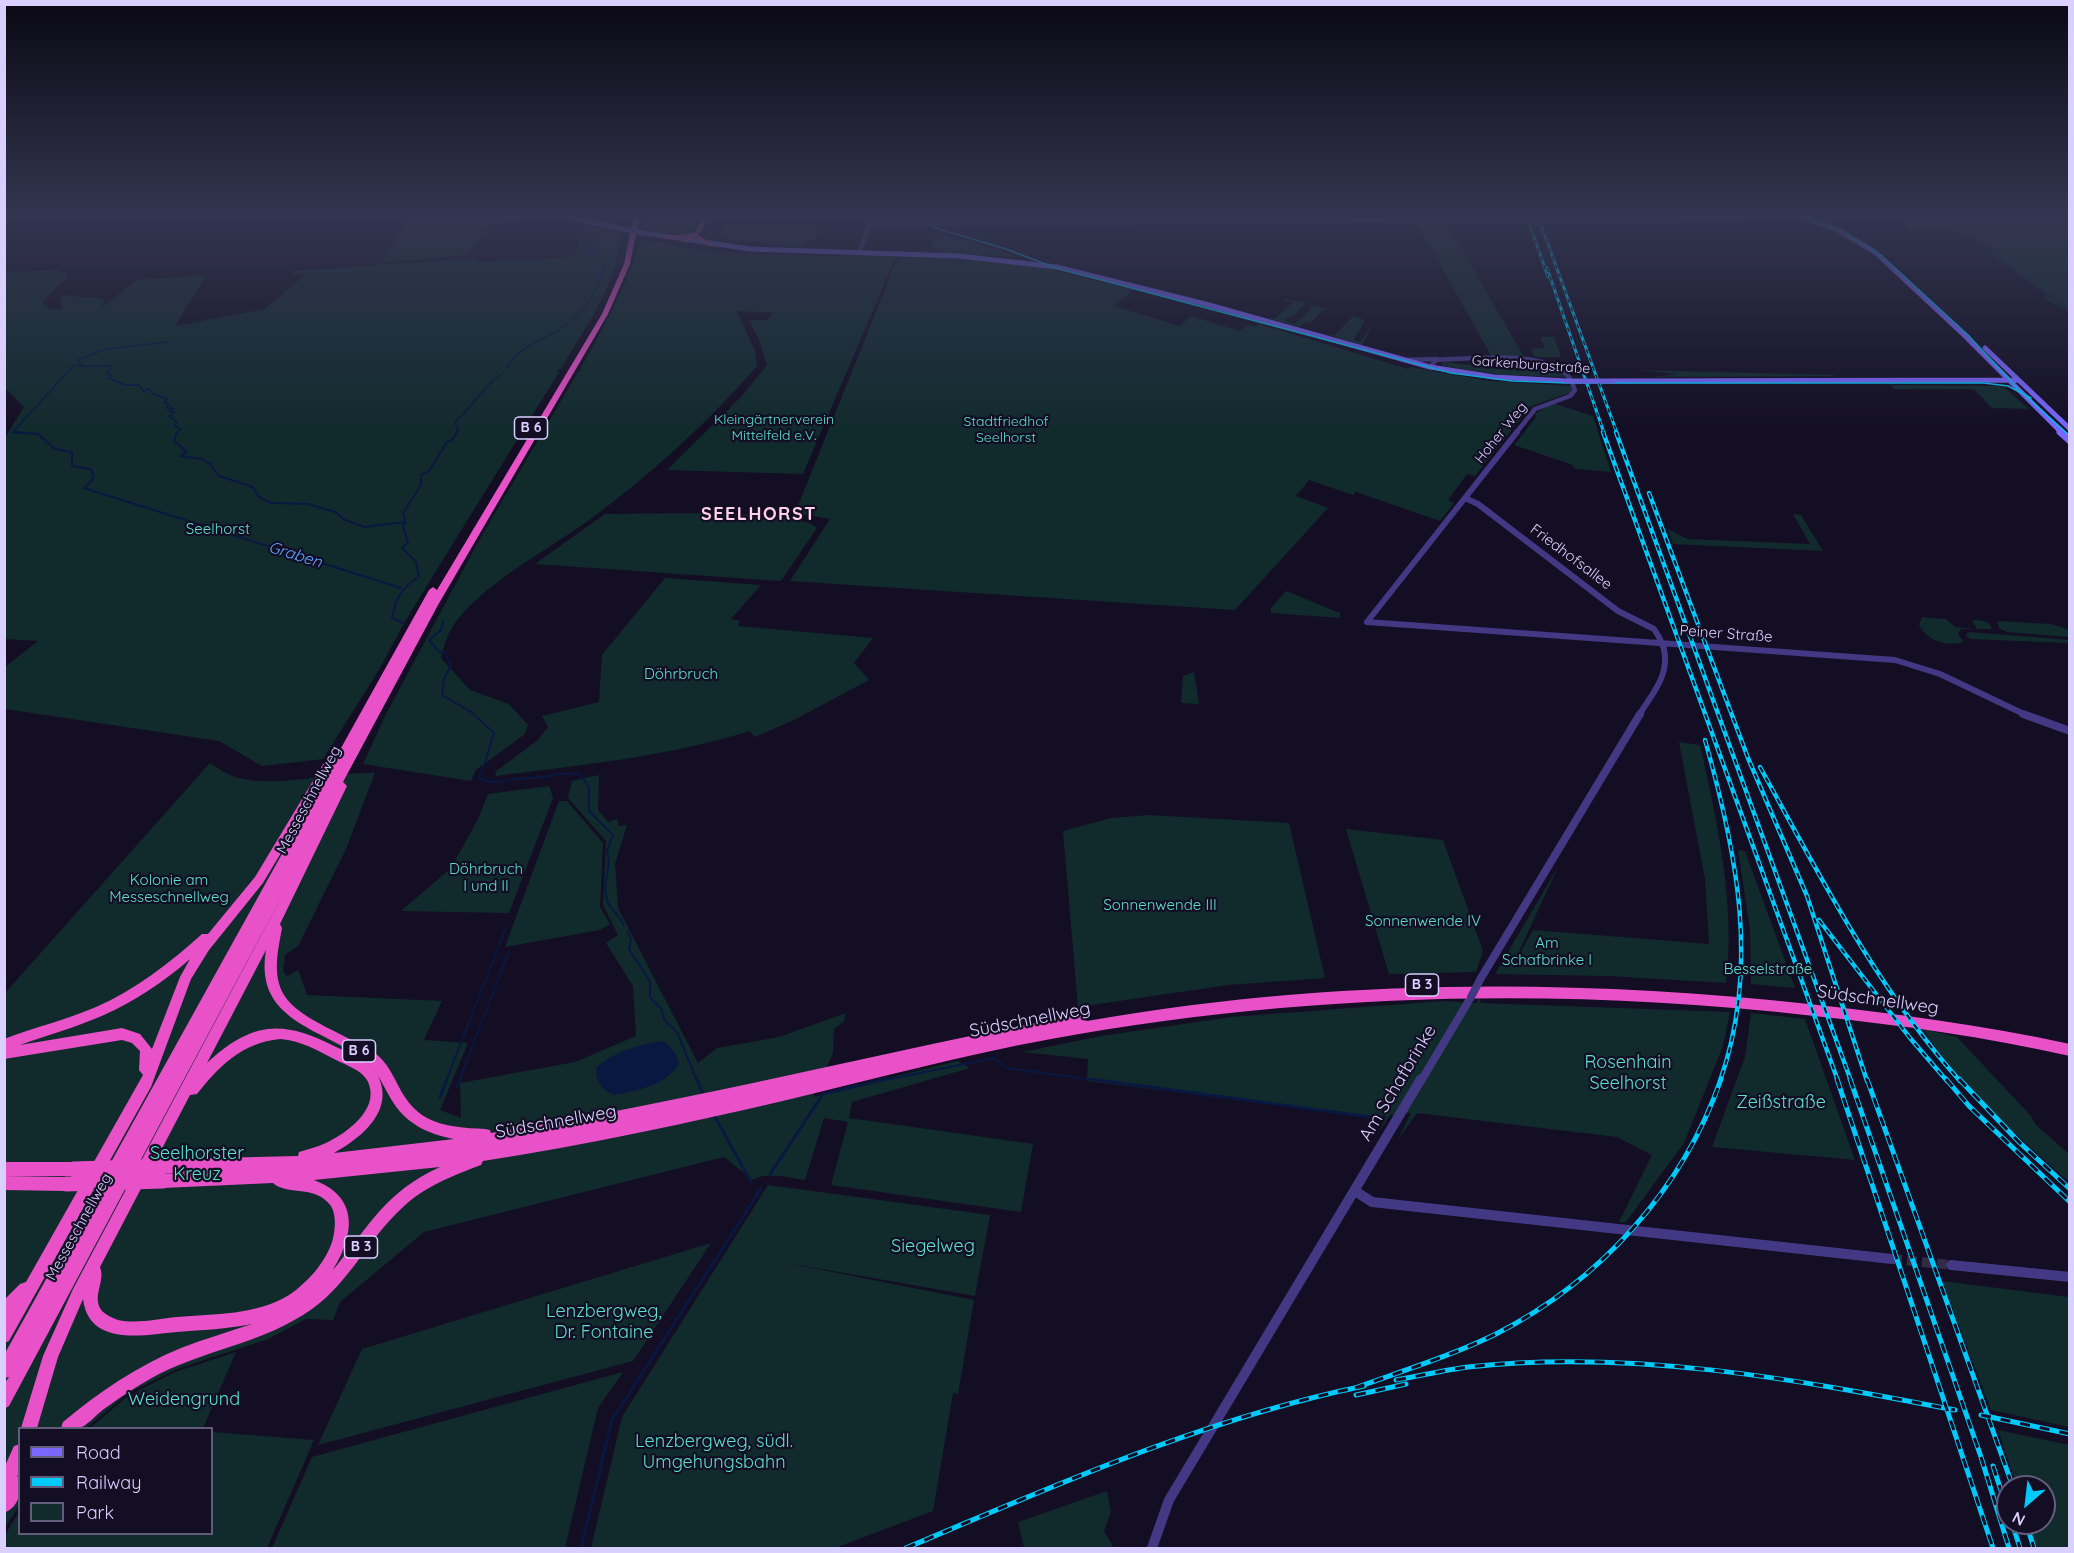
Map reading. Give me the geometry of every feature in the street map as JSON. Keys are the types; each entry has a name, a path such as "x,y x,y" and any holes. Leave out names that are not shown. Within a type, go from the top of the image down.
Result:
{"highway":[{"name":"Messeschnellweg","path":"4,1371 373,699 458,548 599,314 611,286"},
{"name":"Messeschnellweg","path":"4,1401 359,741 439,596 605,314 617,286"},
{"name":"B 6","path":"135,1099 146,1083 186,977 205,946 259,880 351,727 373,699"},
{"name":"B 6","path":"359,741 337,798 280,911 271,947 270,974 275,991 290,1012 372,1060 384,1073 401,1104 428,1126 452,1134 514,1142"},
{"path":"6,1050 42,1031 101,1010 150,984 178,963 234,910"},
{"path":"29,1427 59,1334 280,911"},
{"name":"Südschnellweg","path":"4,1183 163,1181 262,1171 376,1168 688,1110 1042,1027 1190,1004 1355,988 1456,984 1598,986 1744,995 1926,1018 2070,1043"},
{"name":"Südschnellweg","path":"798,1085 1086,1026 1192,1010 1368,994 1511,991 1700,998 1917,1023 2070,1050"},
{"path":"4,1336 135,1099 148,1055 146,1049 136,1038 122,1034 6,1050"},
{"path":"172,1117 204,1075 223,1056 249,1040 272,1034 306,1038 353,1062 370,1075 375,1083 375,1101 366,1120 352,1136 319,1153 262,1171"},
{"name":"B 3","path":"70,1427 112,1393 148,1371 193,1351 269,1326 310,1302 344,1270 387,1213 418,1185 514,1142"},
{"name":"Südschnellweg","path":"4,1169 171,1166 262,1171"},
{"path":"105,1243 93,1278 90,1298 95,1315 108,1324 145,1328 245,1319 269,1314 298,1298 322,1274 335,1252 342,1221 332,1197 318,1187 262,1171"},
{"path":"4,1311 39,1272"},
{"path":"4,1487 18,1456"},
{"path":"4,1505 18,1487"}],"main road":[{"name":"Garkenburgstraße","path":"1136,286 1433,368 1494,377 1567,381 2018,380"},
{"path":"1912,286 1971,341 2006,380 2070,441"},
{"path":"1919,286 2070,429"}],"street":[{"path":"1402,360 1444,360"},
{"path":"1433,368 1444,360"},
{"name":"Hoher Weg","path":"1367,622 1535,409 1570,396 1575,388 1572,378 1566,371 1539,360 1444,360"},
{"name":"Friedhofsallee","path":"1465,498 1478,504 1624,615 1654,629 1659,637"},
{"name":"Peiner Straße","path":"1367,622 1895,660 1935,671 2019,712 2070,731"},
{"name":"Am Schafbrinke","path":"1152,1548 1175,1490 1665,673 1667,662 1659,637"},
{"path":"1355,1191 1372,1202 1892,1259"},
{"path":"1951,1265 2070,1277"}],"green space":[{"name":"Seelhorst","path":"5,286 58,286 42,302 51,309 62,309 60,299 64,295 98,298 105,301 101,308 129,286 200,286 175,326 265,309 291,286 607,286 561,369 556,370 559,372 323,759 262,766 219,741 5,709 5,667 38,641 5,639 4,439 24,407 5,388"},
{"name":"Kleingärtnerverein Mittelfeld e.V.","path":"623,286 883,286 803,474 667,470 742,396 767,365 759,340 749,320 767,320 773,313 737,311 755,351 757,366 738,387 680,445 639,481 596,515 504,577 457,620 445,643 441,658 470,690 509,704 528,725 525,734 476,770 471,781 363,764 385,716 478,542 578,372 583,370 580,370"},
{"name":"Stadtfriedhof Seelhorst","path":"886,286 1119,286 1133,290 1114,306 1180,326 1191,316 1240,331 1247,325 1255,327 1259,324 1408,369 1410,367 1490,381 1572,386 1572,392 1531,406 1475,476 1467,474 1448,500 1454,503 1440,521 1356,492 1353,495 1309,480 1296,496 1328,508 1235,610 790,581 830,519 795,513"},
{"path":"1452,286 1483,286 1524,357 1492,357"},
{"path":"2035,286 2069,286 2069,311 2044,299 2048,296"},
{"path":"1286,299 1306,303 1292,317 1283,320 1295,324 1312,308 1308,305 1325,308 1311,322 1304,323 1300,327 1268,318 1276,318 1293,302 1284,301"},
{"path":"1353,316 1365,320 1354,340 1360,342 1374,322 1362,345 1327,334 1335,335"},
{"path":"1540,337 1554,337 1561,357 1535,357 1531,349 1545,348"},
{"path":"1443,362 1502,369 1553,367 1567,377 1503,375 1442,366"},
{"path":"1637,370 1835,374 1832,376 1650,377 1678,374"},
{"path":"1891,385 1999,386 2005,388 2029,409 1992,408 1974,389 1894,389"},
{"path":"1552,403 1593,416 1611,472 1575,469 1573,465 1514,445 1536,417 1535,414"},
{"path":"605,514 752,515 782,517 805,522 817,528 781,581 535,564"},
{"path":"1793,514 1801,515 1823,551 1673,544 1668,529 1687,539 1810,544"},
{"name":"Döhrbruch","path":"665,578 761,585 731,619 740,621 738,626 873,638 854,663 869,680 794,720 755,737 749,731 656,754 496,776 495,772 538,740 548,727 542,716 599,702 602,655"},
{"path":"1286,591 1340,613 1340,618 1271,613 1271,608"},
{"path":"1922,617 1946,619 1955,627 1977,629 1961,629 1958,634 1964,642 1945,643 1932,639 1922,631 1919,625"},
{"path":"1972,620 1987,622 1992,629 1977,629"},
{"path":"1997,621 2051,624 2069,630 2069,637 2007,632 1999,628"},
{"path":"1970,632 2069,640 2069,643 1970,639 1965,635"},
{"path":"1194,672 1199,704 1181,703 1183,676"},
{"name":"Am Schafbrinke I","path":"1679,742 1700,745 1713,803 1727,893 1729,924 1726,983 1609,976 1495,974 1558,867 1512,967 1533,930 1709,944 1705,879"},
{"name":"Seelhorster Kreuz","path":"210,763 231,776 254,781 288,781 375,773 346,849 298,946 285,955 283,971 287,976 298,970 307,995 442,1001 424,1040 468,1043 440,1110 461,1118 460,1083 575,1062 636,1036 633,986 606,943 618,935 603,905 606,841 568,798 572,781 599,775 598,810 608,822 618,819 618,826 627,825 615,864 618,908 698,1063 717,1048 779,1037 846,1013 844,1021 834,1029 833,1053 813,1097 957,1061 970,1068 852,1102 849,1118 1033,1144 1021,1212 831,1185 848,1122 824,1118 805,1180 764,1176 753,1180 724,1157 424,1232 340,1302 333,1320 306,1319 268,1339 177,1369 128,1393 87,1427 18,1427 18,1508 5,1527 5,993"},
{"name":"Döhrbruch I und II","path":"549,786 553,798 509,913 401,911 451,868 478,819 488,794"},
{"path":"559,801 567,801 603,843 600,907 610,924 600,930 505,947"},
{"name":"Sonnenwende III","path":"1149,815 1289,823 1325,978 1228,985 1078,1007 1063,831 1111,818"},
{"name":"Sonnenwende IV","path":"1346,829 1443,840 1483,951 1476,972 1389,974"},
{"name":"Besselstraße","path":"1738,850 1745,851 1795,988 1751,984 1750,929"},
{"name":"Rosenhain Seelhorst","path":"1479,998 1481,1003 1730,1012 1723,1046 1684,1143 1626,1222 1619,1222 1652,1155 1617,1137 1417,1113 1398,1140 1411,1113 1390,1115 1379,1132 1386,1116 1379,1117 1087,1081 1088,1059 1023,1052 1101,1036 1231,1017 1444,1001 1476,1003"},
{"name":"Zeißstraße","path":"1751,1013 1805,1019 1855,1160 1712,1147 1745,1057"},
{"path":"1923,1029 1957,1037 2031,1116 2035,1124 2069,1154 2069,1182 1972,1091"},
{"name":"Siegelweg","path":"768,1185 990,1215 975,1296 782,1262 974,1300 958,1394 953,1393 933,1511 835,1548 591,1548 622,1417"},
{"name":"Lenzbergweg, Dr. Fontaine","path":"711,1243 633,1361 318,1445 362,1349"},
{"path":"1942,1281 2069,1297 2069,1427 1991,1410"},
{"name":"Weidengrund","path":"236,1352 203,1427 91,1427 128,1396 175,1372"},
{"name":"Lenzbergweg, südl. Umgehungsbahn","path":"623,1372 598,1408 565,1548 272,1548 312,1457"},
{"path":"1998,1430 2069,1445 2069,1548 2037,1548 2033,1535 2056,1535 2056,1475 2013,1475"},
{"name":"Weidengrund","path":"213,1432 314,1440 267,1548 5,1548 5,1535 18,1514 18,1535 213,1535"},
{"path":"1107,1491 1111,1512 1104,1531 1114,1548 1024,1548 1018,1522"}],"water":[{"path":"663,1041 674,1051 679,1064 666,1078 641,1089 613,1095 600,1084 596,1068 610,1057 645,1044"}],"waterway":[{"path":"507,368 511,361 531,344 559,330 575,318 596,286"},
{"path":"2037,286 2070,311"},
{"path":"81,365 78,360 106,349 167,342"},
{"path":"13,432 74,365 81,365"},
{"path":"81,365 112,366 107,374 112,375 108,378 125,385 139,385 144,392 149,388 153,394 168,399 164,402 169,405 165,408 174,408 169,411 175,412 169,416 177,422 174,426 181,429 177,433"},
{"path":"456,433 458,430 455,423 493,380 503,373"},
{"path":"13,432 27,433"},
{"name":"Graben","path":"13,432 38,434 55,449 72,452 72,466 91,469 94,478 84,488 401,588"},
{"path":"177,432 174,441 187,452 180,456 202,459 210,464 219,476 253,487 258,496 271,503 308,504 335,512 343,519 364,527 406,522 403,526 408,543 402,548 416,562 419,577 404,589 395,605 392,618 403,623"},
{"path":"405,521 403,513 421,485 421,475 429,471 447,442 452,440 457,432"},
{"path":"443,622 441,630 429,640 439,652 445,653 451,665 444,679 442,695 471,712 494,733 478,778 492,782 506,781"},
{"path":"553,775 579,773 589,787 589,811 613,835 607,851 609,863 605,890 608,903 624,926"},
{"path":"508,780 551,776"},
{"path":"446,1081 507,925"},
{"path":"628,932 631,939 629,949 650,981 650,997 662,1010 664,1020 677,1032 697,1081"},
{"path":"459,1081 509,951"},
{"path":"880,1081 995,1058 1007,1068 1102,1081"},
{"path":"440,1097 447,1079"},
{"path":"457,1086 460,1079"},
{"path":"697,1079 703,1094"},
{"path":"770,1174 823,1094 886,1079"},
{"path":"1091,1079 1378,1118"},
{"path":"714,1115 751,1182"},
{"path":"757,1195 761,1188"},
{"path":"581,1548 612,1420 757,1195"}],"tunnel":[{"path":"1892,1259 1951,1265"}],"tram line":[{"path":"1125,286 1451,373 1512,381 1984,383 2008,386 2024,394"},
{"path":"1915,286 1968,335 2024,394"},
{"path":"2024,394 2031,398"},
{"path":"2024,394 2070,436"}],"railway":[{"path":"1553,286 1604,433"},
{"path":"1563,286 1617,433"},
{"path":"1603,432 1838,1081"},
{"path":"1616,432 1851,1081"},
{"path":"1649,493 1748,758 1807,896 1867,1081"},
{"path":"1705,740 1726,825 1740,910 1739,996 1732,1038 1720,1081"},
{"path":"1760,767 1851,930 1902,1008 1960,1081"},
{"path":"1819,920 1910,1038 1947,1081"},
{"path":"1355,1388 1479,1342 1534,1312 1570,1287 1603,1259 1661,1194 1705,1119 1721,1079"},
{"path":"1837,1079 1947,1408"},
{"path":"1850,1079 1981,1457 2009,1548"},
{"path":"1867,1079 1988,1416"},
{"path":"1946,1079 1969,1106 2070,1202"},
{"path":"1959,1079 2019,1142 2070,1189"},
{"path":"1396,1380 1468,1367 1529,1362 1652,1365 1774,1378 1947,1408"},
{"path":"1356,1395 1406,1384"},
{"path":"906,1548 1074,1478 1189,1435 1247,1416 1364,1386"},
{"path":"1947,1408 1955,1410"},
{"path":"1947,1408 1993,1548"},
{"path":"1981,1415 1988,1416"},
{"path":"1988,1416 2070,1434"},
{"path":"1988,1416 2009,1475"},
{"path":"1993,1466 1996,1475"},
{"path":"2016,1535 2020,1548"},
{"path":"2030,1535 2034,1548"}],"district":[{"name":"SEELHORST","path":"759,515"}],"park label":[{"name":"Kolonie am Messeschnellweg","path":"169,888"}]}
